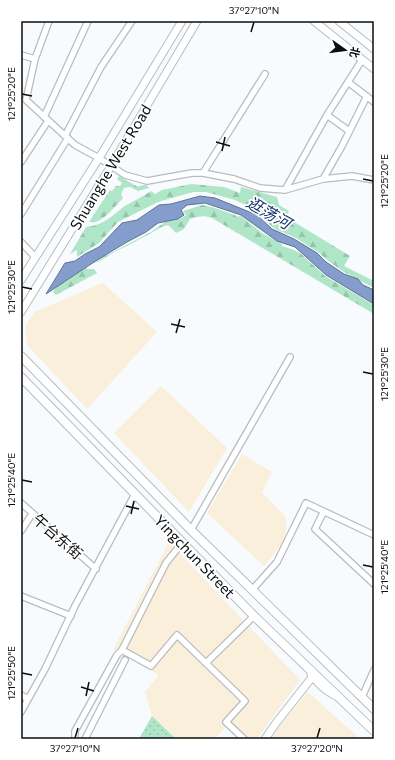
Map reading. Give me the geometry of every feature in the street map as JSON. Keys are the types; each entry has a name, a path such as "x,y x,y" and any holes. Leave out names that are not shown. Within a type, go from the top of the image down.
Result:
{"main road":[{"name":"Yingchun Street","path":"21,356 191,530 374,709"},
{"name":"Yingchun Street","path":"21,377 254,616 374,731"}],"street":[{"path":"49,21 35,59 26,100 75,145 99,158 125,175 147,181 192,173 203,173 234,179 260,188 285,190 323,179 352,176 374,180"},
{"path":"21,162 46,119 88,21"},
{"path":"21,214 67,137 101,67 132,21"},
{"name":"Shuanghe West Road","path":"21,280 99,158 182,21"},
{"name":"Shuanghe West Road","path":"21,312 111,166 197,21"},
{"path":"314,21 374,69"},
{"path":"339,21 374,49"},
{"path":"21,55 35,59"},
{"path":"285,190 327,115 362,60"},
{"path":"203,173 265,74"},
{"path":"348,82 374,102"},
{"path":"323,179 342,146 367,96"},
{"path":"327,115 349,132"},
{"path":"21,242 35,257"},
{"path":"191,530 290,357"},
{"path":"21,712 135,494"},
{"name":"午台东街","path":"21,502 96,568"},
{"path":"252,590 277,562 306,503 374,535"},
{"path":"323,513 315,529 374,584"},
{"path":"21,531 30,517"},
{"path":"75,739 75,731 117,654 122,650 166,564 182,543"},
{"path":"21,596 71,616"},
{"path":"206,663 254,616"},
{"path":"122,650 150,666 177,635 245,701 226,722 244,739"},
{"path":"85,739 125,660"},
{"path":"306,666 317,683 326,691 340,698"},
{"path":"362,697 374,670"},
{"path":"265,739 313,676"},
{"path":"21,695 28,699"}],"shaded area":[{"path":"103,283 157,332 87,409 27,345 25,327 34,312"},
{"path":"161,386 227,448 189,512 114,433"},
{"path":"242,454 272,472 262,492 286,517 286,531 283,543 264,566 207,513"},
{"path":"169,542 300,680 257,739 240,739 226,727 215,739 176,739 152,716 145,692 159,675 113,650"},
{"path":"308,692 360,739 272,739 278,728"}],"green space":[{"path":"119,176 138,187 146,184 149,188 138,191 130,187 124,188 121,194 123,198 108,214 99,221 89,222 110,190 112,191 116,186 120,186 122,183 117,179"},
{"path":"191,184 224,187 240,193 241,187 277,197 279,205 289,211 286,217 350,256 344,266 374,281 374,288 344,272 318,252 294,237 277,230 250,207 235,200 206,192 193,192 158,202 118,222 99,243 77,257 77,250 70,254 86,227 103,222 112,217 125,206 151,191 155,194 162,190"},
{"path":"202,205 212,207 237,217 241,216 262,233 282,244 282,246 300,253 325,276 374,305 374,314 212,218 204,216 190,219 184,229 176,233 168,225 162,227 100,261 87,265 87,269 94,269 97,273 56,295 53,292 58,284 85,263 105,256 151,232 165,222 180,219 186,215 183,211"},
{"path":"152,716 176,739 139,739"}],"water":[{"path":"200,196 215,198 257,215 272,229 294,239 317,253 326,262 344,274 358,279 363,285 374,290 374,304 326,275 295,247 277,241 241,215 205,203 187,205 181,210 184,215 178,219 158,223 146,232 97,260 46,294 65,263 75,261 99,247 122,223 137,220 159,205 171,204"}],"water label":[{"name":"逛荡河","path":"269,212"}]}
